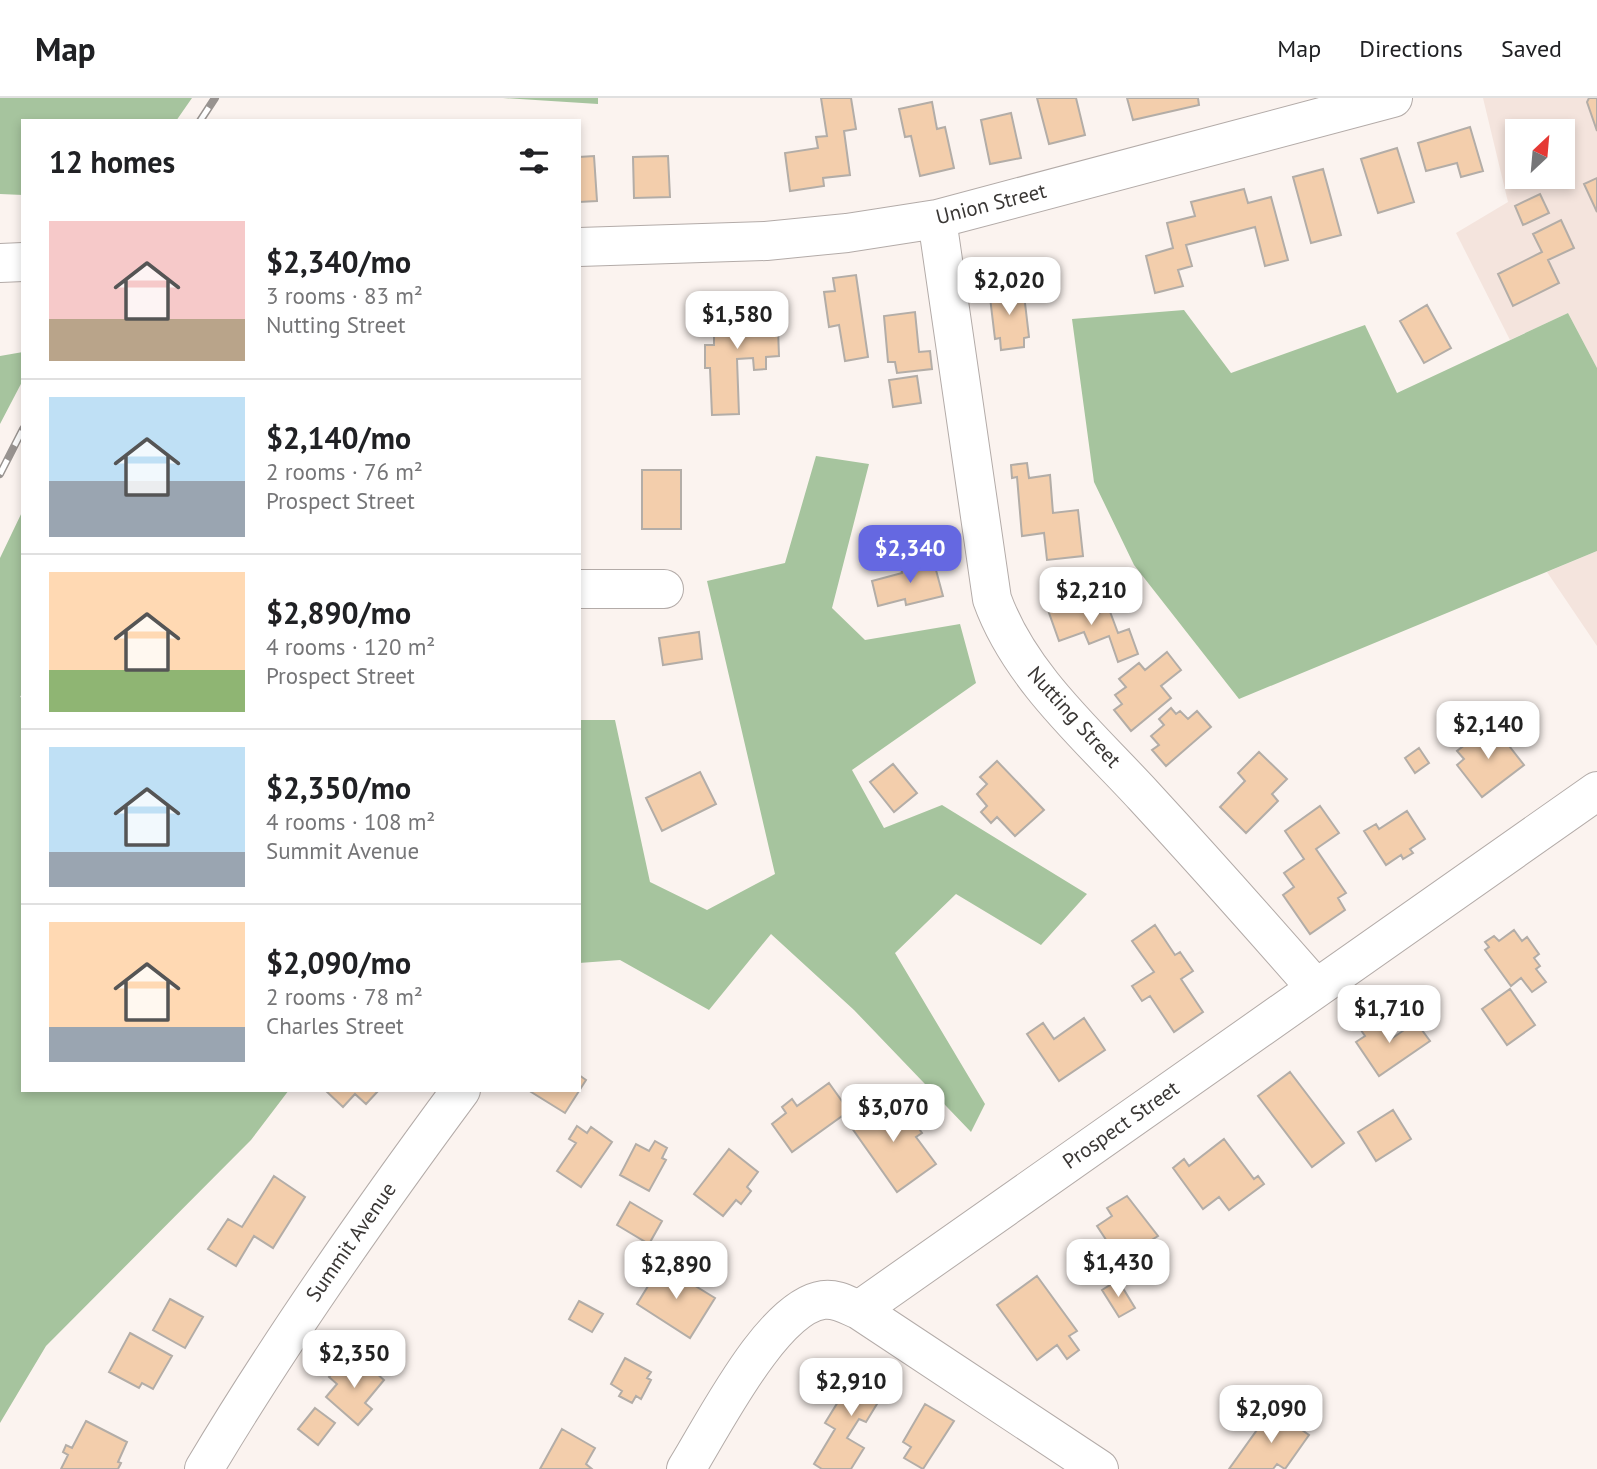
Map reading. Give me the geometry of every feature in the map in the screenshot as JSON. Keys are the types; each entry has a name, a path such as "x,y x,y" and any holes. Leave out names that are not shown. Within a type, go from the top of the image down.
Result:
{"street":[{"name":"Union Street","path":"581,247 766,241 847,233 937,219 1393,98"},
{"name":"Nutting Street","path":"937,219 992,599 1002,627 1020,656 1065,709 1315,987"},
{"path":"0,263 21,262"},
{"path":"581,589 664,589"},
{"name":"Prospect Street","path":"859,1310 1597,791"},
{"name":"Summit Avenue","path":"204,1469 263,1370 362,1224 460,1092"},
{"path":"686,1469 782,1322 804,1306 827,1299 859,1310 1099,1469"}],"shaded area":[{"path":"1483,98 1597,98 1597,368 1568,313 1510,340 1456,233 1508,202"},
{"path":"1597,551 1597,646 1547,572"}],"green space":[{"path":"0,98 192,98 177,119 21,119 21,195 0,194"},
{"path":"503,98 598,98 598,104"},
{"path":"1184,310 1231,373 1365,325 1397,393 1568,313 1597,368 1597,551 1239,699 1134,565 1094,482 1072,319"},
{"path":"21,352 21,384 0,424 0,356"},
{"path":"816,456 869,464 832,608 865,640 960,624 976,683 852,770 884,828 942,805 1087,894 1041,945 956,894 895,953 985,1104 971,1132 854,1010 771,934 709,1010 620,960 581,963 581,720 615,720 650,882 707,910 775,874 707,581 785,563"},
{"path":"21,514 21,1092 287,1092 251,1140 46,1346 0,1423 0,558"}],"building":[{"path":"821,98 851,98 856,129 844,131 850,175 823,178 824,186 790,191 785,153 818,148 816,137 827,136"},
{"path":"1037,98 1076,98 1085,135 1049,144"},
{"path":"1127,98 1198,98 1199,105 1133,120"},
{"path":"1589,98 1597,98 1597,131 1587,102"},
{"path":"932,102 937,129 945,127 954,168 920,176 911,136 905,137 899,109"},
{"path":"1011,113 1021,158 990,164 981,120"},
{"path":"1470,127 1483,171 1461,177 1457,163 1426,171 1418,143"},
{"path":"1397,148 1414,202 1378,213 1361,159"},
{"path":"594,156 597,201 581,202 581,157"},
{"path":"668,156 670,197 634,198 633,157"},
{"path":"1323,169 1341,235 1311,243 1293,177"},
{"path":"1597,178 1597,212 1584,184"},
{"path":"1244,189 1248,203 1271,197 1288,260 1265,266 1255,227 1186,245 1192,266 1178,270 1183,286 1155,293 1146,256 1173,248 1167,223 1195,216 1191,202"},
{"path":"1540,194 1549,213 1523,225 1515,206"},
{"path":"1561,220 1574,248 1548,260 1559,283 1513,306 1498,274 1542,252 1533,234"},
{"path":"856,275 868,357 845,361 839,325 829,327 824,292 835,291 833,278"},
{"path":"1023,286 1029,337 1024,338 1024,347 1001,350 1000,338 995,339 989,289"},
{"path":"760,298 761,330 778,329 779,356 766,357 766,369 754,370 753,358 737,359 739,414 712,415 710,368 705,368 705,345 714,345 714,333 721,333 720,299"},
{"path":"1427,305 1451,348 1424,363 1400,321"},
{"path":"915,312 919,352 930,351 932,369 897,373 895,362 888,362 884,316"},
{"path":"917,376 921,403 893,407 889,380"},
{"path":"1027,463 1029,478 1050,475 1053,513 1078,510 1083,556 1047,560 1044,533 1022,536 1017,477 1012,478 1011,465"},
{"path":"642,470 681,470 681,529 642,529"},
{"path":"933,559 943,596 906,605 905,599 878,606 872,581 902,573 901,567"},
{"path":"1085,596 1093,615 1109,609 1118,633 1129,629 1138,654 1118,662 1109,636 1089,644 1084,632 1059,641 1048,610"},
{"path":"699,632 702,659 663,665 659,638"},
{"path":"1167,652 1181,670 1161,686 1171,698 1131,731 1114,710 1122,704 1115,695 1126,687 1119,679 1139,663 1145,670"},
{"path":"1171,708 1176,714 1180,711 1188,719 1197,711 1211,727 1166,766 1152,750 1159,745 1151,736 1164,725 1159,719"},
{"path":"1492,724 1524,765 1482,797 1457,765 1464,759 1457,751"},
{"path":"1419,748 1429,763 1415,773 1405,758"},
{"path":"1259,752 1287,779 1272,794 1278,801 1246,833 1220,807 1245,781 1238,773"},
{"path":"997,761 1044,810 1015,836 997,817 991,823 981,812 987,806 977,794 987,784 980,777"},
{"path":"893,764 917,793 894,812 870,782"},
{"path":"700,772 716,804 662,831 646,798"},
{"path":"1320,806 1339,833 1316,849 1346,893 1338,898 1345,910 1310,934 1283,895 1294,887 1284,873 1304,859 1285,831"},
{"path":"1407,811 1425,839 1410,849 1413,853 1403,859 1401,855 1386,865 1364,831 1376,824 1379,829"},
{"path":"1155,925 1175,955 1180,952 1193,971 1181,979 1203,1012 1174,1032 1150,996 1142,1001 1132,986 1154,972 1132,941"},
{"path":"1514,930 1522,941 1527,937 1539,954 1534,958 1540,966 1536,969 1546,982 1532,992 1521,978 1511,986 1485,950 1489,947 1485,942 1494,936 1499,941"},
{"path":"1510,989 1535,1025 1507,1045 1482,1009"},
{"path":"1368,1015 1377,1029 1381,1026 1391,1039 1416,1022 1430,1041 1379,1076 1356,1042 1365,1036 1356,1023"},
{"path":"1084,1018 1105,1050 1059,1081 1027,1034 1043,1023 1054,1039"},
{"path":"1290,1072 1344,1143 1312,1167 1258,1096"},
{"path":"829,1083 849,1111 792,1152 772,1124 786,1113 782,1107 792,1099 797,1106"},
{"path":"327,1092 377,1092 366,1104 355,1094 343,1107"},
{"path":"531,1092 578,1092 565,1113"},
{"path":"880,1101 888,1113 896,1107 902,1117 908,1113 922,1133 916,1137 936,1164 897,1192 849,1124"},
{"path":"1393,1110 1411,1139 1376,1161 1358,1132"},
{"path":"577,1126 587,1133 591,1127 612,1142 581,1187 557,1171 576,1143 569,1139"},
{"path":"1224,1139 1254,1179 1258,1176 1264,1184 1229,1210 1219,1197 1203,1209 1173,1168 1184,1159 1189,1166"},
{"path":"655,1141 667,1148 662,1158 666,1160 649,1191 620,1175 636,1144 649,1151"},
{"path":"729,1149 758,1172 747,1187 751,1191 741,1204 736,1200 723,1216 694,1194"},
{"path":"274,1176 305,1197 273,1248 254,1236 236,1266 208,1249 228,1219 242,1227"},
{"path":"1127,1196 1158,1236 1139,1248 1146,1259 1132,1268 1123,1255 1118,1258 1097,1226 1112,1216 1107,1208"},
{"path":"630,1202 662,1221 649,1244 617,1225"},
{"path":"661,1265 715,1298 690,1338 637,1304"},
{"path":"1037,1276 1077,1331 1069,1336 1079,1350 1067,1359 1057,1345 1037,1360 997,1305"},
{"path":"1118,1280 1135,1308 1119,1317 1102,1290"},
{"path":"170,1299 203,1317 185,1348 153,1330"},
{"path":"579,1301 603,1314 592,1332 569,1319"},
{"path":"130,1333 172,1356 153,1389 142,1383 139,1388 109,1372"},
{"path":"358,1357 384,1380 365,1403 372,1409 358,1425 326,1397 337,1384 329,1377 340,1366 346,1371"},
{"path":"625,1358 651,1372 647,1378 651,1380 641,1399 636,1396 632,1403 619,1396 622,1391 611,1384"},
{"path":"862,1363 891,1381 866,1422 859,1419 847,1438 864,1448 851,1469 822,1469 814,1464 835,1429 825,1423"},
{"path":"925,1404 954,1421 923,1469 904,1458 911,1447 903,1442"},
{"path":"315,1408 335,1423 318,1445 298,1429"},
{"path":"1272,1409 1309,1435 1285,1469 1277,1464 1273,1469 1229,1469"},
{"path":"86,1421 127,1442 118,1462 121,1463 118,1469 61,1469 68,1455 63,1452 66,1445 72,1448"},
{"path":"562,1429 595,1448 586,1464 592,1469 540,1469"}],"railway":[{"path":"201,119 215,98"},
{"path":"0,474 21,433"}]}
